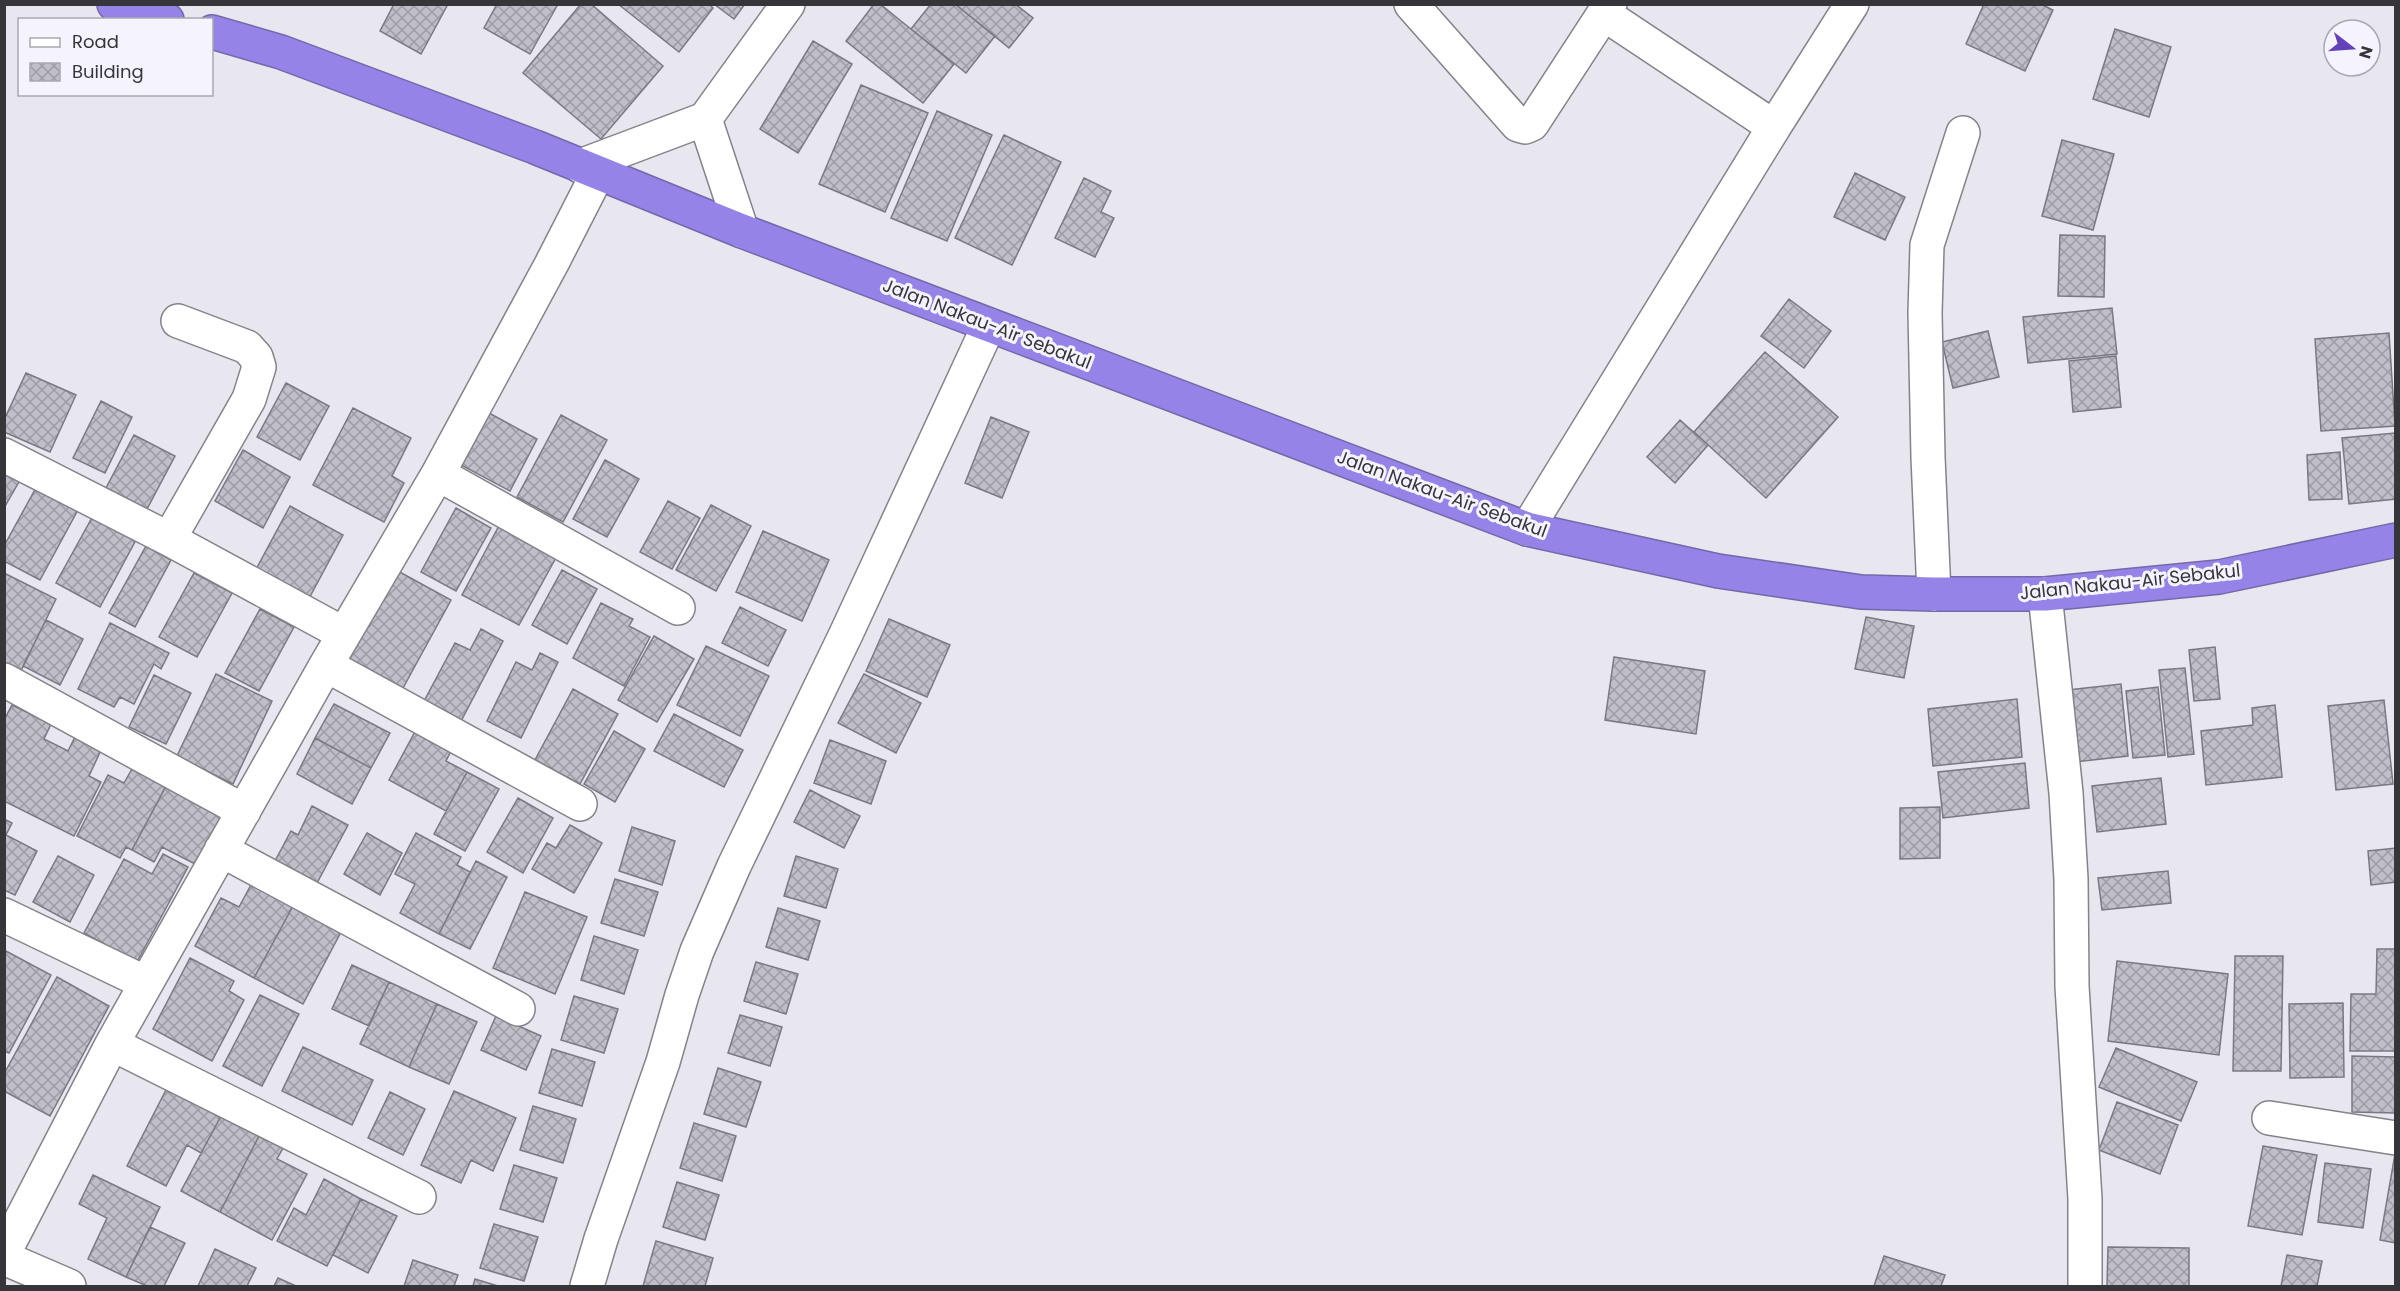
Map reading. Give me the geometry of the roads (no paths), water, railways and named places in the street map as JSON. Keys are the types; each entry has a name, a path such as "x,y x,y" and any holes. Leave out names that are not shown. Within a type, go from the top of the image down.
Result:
{"highway":[{"path":"114,4 160,18"},
{"name":"Jalan Nakau-Air Sebakul","path":"213,32 281,52 535,147 742,231 1527,529 1718,572 1861,592 1934,594 2045,594 2219,577 2396,540"}],"street":[{"path":"1411,4 1518,125 1525,127 1532,124 1607,9 1774,127"},
{"path":"1527,529 1852,4"},
{"path":"4,1253 112,1044 326,665 438,474 552,263 589,169 705,119 788,5"},
{"path":"705,119 742,231"},
{"path":"1934,594 1925,313 1927,245 1963,133"},
{"path":"169,539 249,399 259,367 256,357 247,347 178,321"},
{"path":"587,1287 663,1062 697,951 734,866 846,633 989,325"},
{"path":"4,455 169,539 344,634"},
{"path":"438,474 678,608"},
{"path":"2045,594 2069,836 2072,986 2085,1199 2085,1287"},
{"path":"326,665 580,804"},
{"path":"4,681 244,811"},
{"path":"221,850 518,1009"},
{"path":"4,915 146,983"},
{"path":"112,1044 419,1197"},
{"path":"2269,1118 2396,1138"},
{"path":"4,1258 69,1287"}]}
